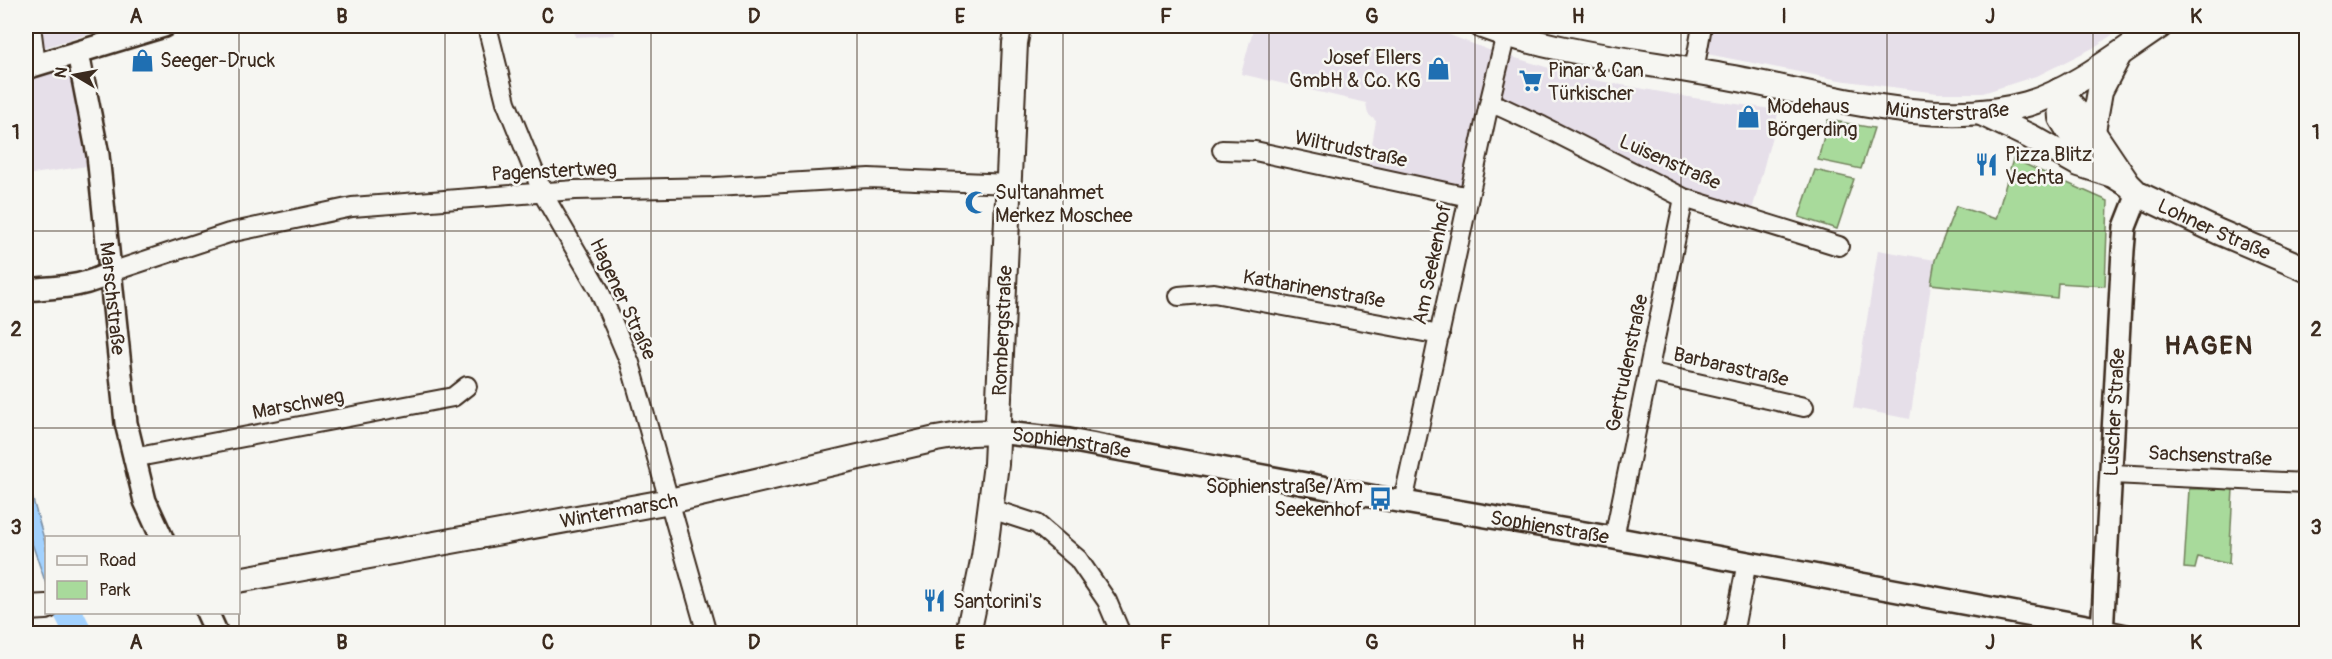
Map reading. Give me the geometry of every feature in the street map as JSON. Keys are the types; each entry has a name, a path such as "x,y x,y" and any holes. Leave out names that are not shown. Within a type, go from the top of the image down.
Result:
{"main road":[{"name":"Rombergstraße","path":"968,633 984,557 991,509 1018,26"},
{"name":"Münsterstraße","path":"1482,26 1563,50 1914,111 1956,114 1981,113 2028,104 2059,91 2160,26"},
{"path":"2093,131 2100,91 2120,53"},
{"path":"2059,91 2093,131 2126,184"},
{"path":"2059,91 2061,118 2088,161 2126,184"},
{"name":"Lohner Straße","path":"1981,113 2218,232 2307,269"},
{"name":"Wintermarsch","path":"240,580 670,501 936,439 971,433 997,432"},
{"path":"26,608 45,607"}],"street":[{"path":"31,26 31,66 164,26"},
{"name":"Hagener Straße","path":"487,26 506,102 543,194 579,254 616,328 630,363 707,633"},
{"path":"1694,71 1702,26"},
{"name":"Am Seekenhof","path":"1403,502 1506,34"},
{"name":"Marschstraße","path":"78,53 98,155 126,423 145,501 162,536"},
{"name":"Luisenstraße","path":"1489,104 1501,107 1542,126 1684,198 1839,246"},
{"name":"Wiltrudstraße","path":"1222,150 1255,151 1469,197"},
{"name":"Pagenstertweg","path":"111,272 229,233 352,207 575,190 715,187 869,178 1009,183"},
{"name":"Lüscher Straße","path":"2102,631 2126,184"},
{"name":"Gertrudenstraße","path":"1614,538 1684,198"},
{"path":"26,290 84,284 111,272"},
{"name":"Katharinenstraße","path":"1179,296 1214,293 1440,335"},
{"name":"Barbarastraße","path":"1648,372 1804,407"},
{"name":"Marschweg","path":"133,458 453,397 467,386"},
{"name":"Sophienstraße","path":"997,432 1069,440 1403,502 1614,538 2102,631"},
{"name":"Sachsenstraße","path":"2112,474 2307,483"},
{"path":"991,509 1036,524 1078,559 1107,601 1121,633"},
{"path":"1733,633 1747,562"},
{"path":"208,614 217,633"},
{"path":"2102,631 2126,633"}],"shaded area":[{"path":"37,26 114,26 39,49"},
{"path":"574,26 614,26 614,35 575,37"},
{"path":"1254,26 1426,26 1494,52 1465,184 1458,187 1368,167 1376,121 1368,114 1366,103 1241,74"},
{"path":"1712,26 2125,26 2093,48 2039,75 1983,93 1937,93 1839,80 1707,54"},
{"path":"1509,56 1583,78 1694,98 1779,110 1751,214 1683,190 1499,98"},
{"path":"55,69 65,72 71,79 85,145 87,166 26,175 26,79"},
{"path":"1878,250 1935,260 1910,419 1853,408"}],"green space":[{"path":"1828,120 1874,128 1861,169 1818,160"},
{"path":"2013,159 2108,201 2105,286 2058,283 2057,298 1931,284 1935,260 1956,206 1996,219"},
{"path":"1815,170 1854,179 1837,229 1799,217"},
{"path":"2189,489 2233,489 2229,564 2198,557 2195,569 2184,568"}],"water":[{"path":"26,475 45,542 45,581 26,526"}],"waterway":[{"path":"69,614 79,634"}],"place":[{"name":"Seeger-Druck","path":"142,60"},
{"name":"Josef Ellers GmbH & Co. KG","path":"1439,68"},
{"name":"Pinar & Can Türkischer","path":"1530,81"},
{"name":"Modehaus Börgerding","path":"1749,117"},
{"name":"Pizza Blitz Vechta","path":"1987,165"},
{"name":"Sultanahmet Merkez Moschee","path":"977,203"},
{"name":"Sophienstraße/Am Seekenhof","path":"1381,498"},
{"name":"Santorini's","path":"935,601"}],"district":[{"name":"HAGEN","path":"2209,346"}]}
